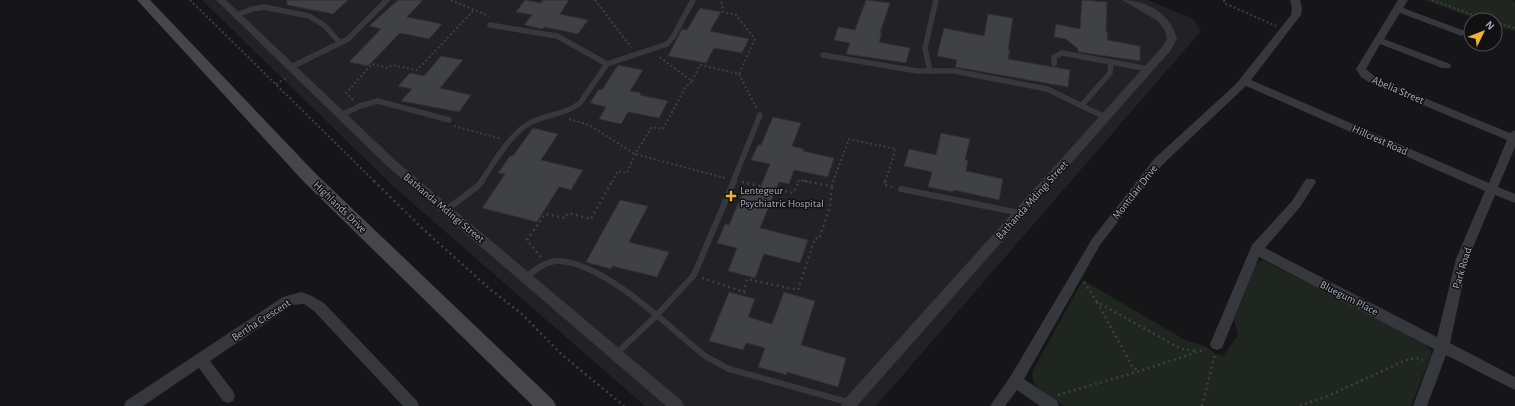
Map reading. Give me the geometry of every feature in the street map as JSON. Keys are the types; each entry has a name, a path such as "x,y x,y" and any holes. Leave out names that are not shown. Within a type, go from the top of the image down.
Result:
{"main road":[{"name":"Highlands Drive","path":"143,0 310,178 546,406"}],"street":[{"name":"Bathanda Mdingi Street","path":"221,0 391,163 677,406"},
{"name":"Bathanda Mdingi Street","path":"850,404 1170,44 1171,34 1166,23 1156,14 1127,0"},
{"name":"Montclair Drive","path":"997,406 1015,381 1096,242 1158,162 1244,81 1296,15 1297,8 1295,0"},
{"path":"1400,4 1462,33"},
{"name":"Abelia Street","path":"1400,4 1361,67 1362,72 1369,78 1514,137"},
{"path":"1378,40 1446,66"},
{"name":"Hillcrest Road","path":"1244,81 1515,199"},
{"name":"Park Road","path":"1420,406 1442,346 1462,260 1514,137"},
{"path":"1217,344 1256,249 1296,204 1310,182"},
{"name":"Bluegum Place","path":"1256,249 1515,384"},
{"name":"Bertha Crescent","path":"131,406 288,302 302,297 310,299 319,307 412,406"},
{"path":"201,359 228,396"},
{"path":"1015,381 1051,405"}],"lane":[{"path":"291,67 340,43 356,33 387,0"},
{"path":"446,210 478,186 511,140 525,126 532,121 567,110 580,103 607,64 636,53 667,44 673,37 693,0"},
{"path":"930,71 925,48 936,0"},
{"path":"237,15 252,9 264,7 310,16 325,26 340,43"},
{"path":"490,25 557,36 607,64"},
{"path":"1054,64 1054,57 1062,53 1149,69"},
{"path":"823,55 917,71 954,71 1047,89 1105,117"},
{"path":"1082,105 1110,73 1112,62"},
{"path":"341,115 360,106 378,101 387,102 448,120"},
{"path":"616,354 694,275 713,233 760,115"},
{"path":"901,189 1020,213"},
{"path":"526,277 547,263 559,261 585,266 601,275 656,315 706,357 729,369 850,404"}],"path":[{"path":"190,0 424,230 491,290 522,314 560,353 624,406"},
{"path":"360,106 346,93 372,64 388,68 392,65 417,70 474,10 451,0"},
{"path":"595,0 636,53"},
{"path":"722,0 723,12 736,15 755,39 739,74"},
{"path":"1224,0 1224,3 1232,8 1285,29"},
{"path":"1432,0 1465,12"},
{"path":"1503,25 1515,28"},
{"path":"646,51 661,58 692,81"},
{"path":"547,263 527,240 545,214 565,218 568,213 591,219 618,171 627,173 635,154 652,126 663,129 685,88 692,81 700,65 739,74 760,115"},
{"path":"448,120 454,126 511,140"},
{"path":"694,275 744,292 747,279 798,290 815,238 819,239 830,206 832,186"},
{"path":"1075,278 1086,283 1133,368 1140,371"},
{"path":"1096,302 1181,349 1198,352"},
{"path":"1051,405 1057,396 1140,371 1198,352 1217,344"},
{"path":"1202,406 1217,344"},
{"path":"1300,406 1330,395 1406,360 1416,358 1436,365"}],"shaded area":[{"name":"Lentegeur Psychiatric Hospital","path":"202,0 1148,0 1193,19 1201,31 876,406 645,406 393,186"},
{"path":"1424,0 1512,0 1515,3 1515,31 1503,28 1503,12 1463,12 1463,14"},
{"path":"1263,260 1425,343 1431,351 1431,355 1411,406 1064,406 1042,392 1034,382 1032,376 1033,370 1083,280 1185,340 1205,346 1216,354 1223,356 1238,335 1234,320 1256,264"}],"building":[{"path":"287,0 348,0 333,14 287,5"},
{"path":"398,0 423,0 407,17 442,24 429,39 400,33 368,66 349,62 381,29 369,26"},
{"path":"525,0 541,3 543,0 569,0 560,14 588,20 578,34 544,27 543,29 524,25 532,15 516,12"},
{"path":"866,0 890,3 880,33 882,33 879,42 910,48 906,63 846,54 850,43 834,40 838,27 855,30"},
{"path":"1082,0 1107,2 1107,40 1140,46 1140,61 1078,52 1078,49 1066,39 1054,37 1056,24 1080,29"},
{"path":"700,8 721,12 710,31 749,39 742,53 714,48 706,63 668,56 682,29 687,30"},
{"path":"988,14 1013,18 1008,59 1070,70 1068,87 955,67 957,60 937,56 944,28 984,36"},
{"path":"441,56 463,60 440,88 471,95 459,112 401,101 412,89 398,86 410,73 424,76"},
{"path":"618,65 643,70 630,91 641,93 640,95 668,101 659,118 628,112 621,124 599,119 606,107 590,103 599,89 602,90"},
{"path":"773,117 801,123 792,146 804,149 803,151 834,158 828,177 794,170 789,184 779,182 760,228 808,240 800,263 764,254 755,278 728,271 737,248 717,243 725,224 729,225 743,192 757,195 770,164 751,160 758,145 761,145"},
{"path":"533,128 558,134 541,160 583,170 571,190 559,187 537,222 482,208 505,174 498,173 510,156 513,156"},
{"path":"941,133 970,139 965,160 968,160 966,171 1003,179 999,200 954,190 953,192 928,187 932,172 904,166 909,149 936,155"},
{"path":"620,200 648,206 629,242 669,252 657,277 612,266 611,269 586,262"},
{"path":"729,292 755,299 748,317 772,324 784,292 815,301 801,345 846,358 838,387 787,372 787,375 758,367 765,348 746,343 743,350 709,341"}],"place":[{"name":"Lentegeur Psychiatric Hospital","path":"731,196"}]}
